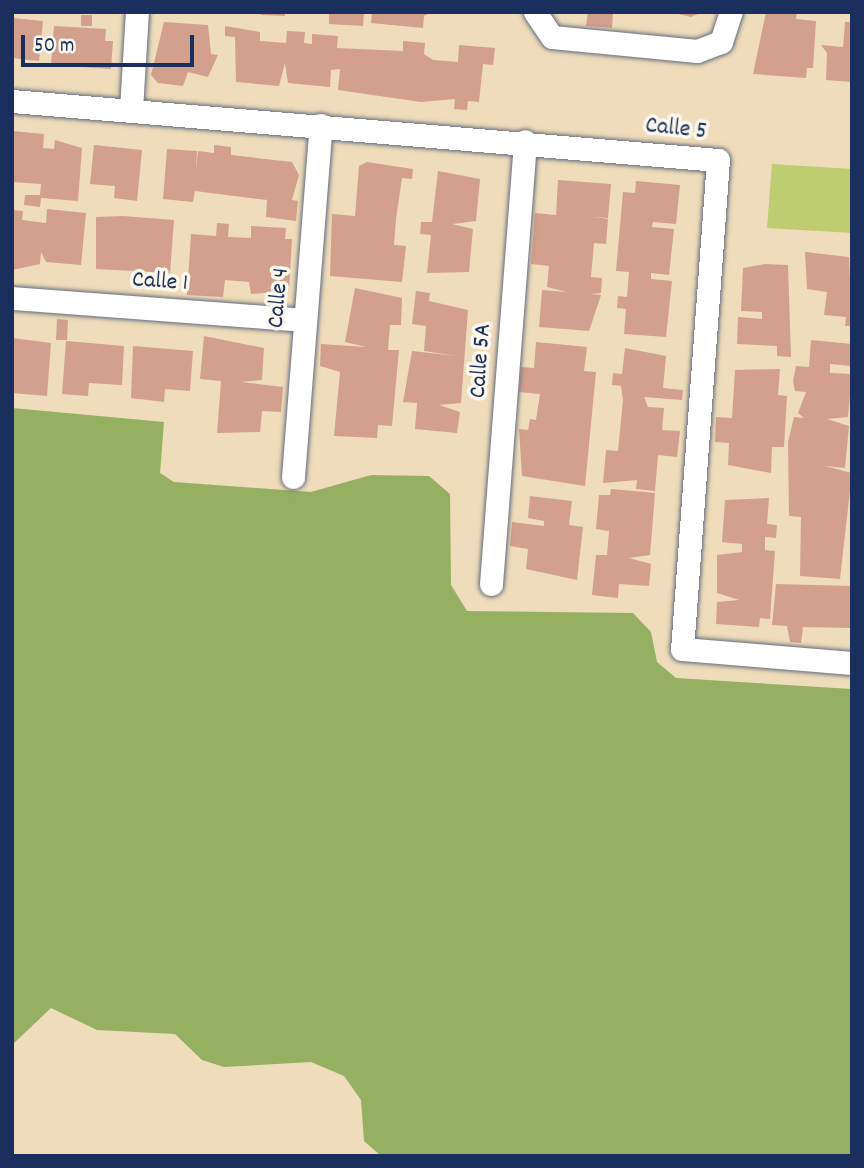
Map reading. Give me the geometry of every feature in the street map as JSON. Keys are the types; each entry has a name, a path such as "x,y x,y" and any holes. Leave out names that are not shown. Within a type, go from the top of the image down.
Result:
{"street":[{"path":"131,109 138,12"},
{"path":"535,12 552,37 697,51 721,42 731,12"},
{"name":"Calle 5","path":"12,101 525,141 718,160 682,649 852,663"},
{"name":"Calle 4","path":"293,477 321,125"},
{"name":"Calle 5A","path":"491,584 525,141"},
{"name":"Calle 1","path":"12,298 304,320"}],"green space":[{"path":"772,164 852,169 852,233 767,228"},
{"path":"12,408 164,422 160,473 174,482 311,492 371,475 429,476 450,494 451,585 467,611 633,613 651,632 657,662 676,678 852,689 852,1156 381,1156 364,1141 361,1100 344,1076 311,1062 224,1067 202,1060 175,1034 97,1030 51,1008 12,1045"}],"building":[{"path":"261,12 285,12 285,16 261,15"},
{"path":"329,12 364,12 363,26 329,24"},
{"path":"372,12 432,12 424,16 423,28 371,23"},
{"path":"588,12 613,12 612,28 586,26"},
{"path":"670,12 703,12 691,17"},
{"path":"766,12 797,12 796,19 816,21 813,68 807,68 806,78 753,74"},
{"path":"81,15 92,15 92,26 81,26"},
{"path":"12,18 43,21 39,61 12,58"},
{"path":"164,22 208,25 211,54 218,55 208,77 188,72 183,86 158,83 151,75"},
{"path":"845,22 852,22 852,82 826,80 827,53 821,45 843,47"},
{"path":"54,26 106,29 105,41 113,41 111,69 51,65"},
{"path":"225,26 260,32 260,41 286,43 287,31 305,32 304,43 312,44 312,34 338,36 337,48 403,51 403,41 425,43 424,54 433,60 458,62 459,45 495,48 493,65 483,64 479,102 468,101 467,110 454,109 455,99 421,102 338,90 340,69 331,70 330,87 288,83 285,63 279,86 236,82 235,37 225,36"},
{"path":"12,131 44,134 43,148 54,149 55,140 82,148 78,201 41,198 40,207 24,205 25,195 40,195 41,184 12,182"},
{"path":"94,145 142,150 137,201 114,198 115,186 90,184"},
{"path":"214,145 231,147 231,155 292,162 299,175 292,200 298,201 296,221 266,217 267,200 195,191 193,202 163,199 167,149 197,151 196,171 198,151 214,153"},
{"path":"367,162 413,169 412,179 402,178 396,219 394,245 406,246 402,282 330,276 332,214 355,216 359,166"},
{"path":"438,171 480,179 476,221 452,224 473,229 469,272 427,273 431,235 420,234 421,222 432,222"},
{"path":"558,180 611,184 608,218 593,217 608,219 606,244 594,243 591,277 602,278 601,293 590,294 601,295 589,331 539,327 542,290 567,292 547,287 549,266 531,264 535,213 556,215"},
{"path":"636,181 680,185 676,224 653,222 652,227 674,229 669,275 651,273 651,279 672,281 666,337 624,334 626,309 617,308 618,296 627,297 629,272 616,271 623,192 635,193"},
{"path":"47,209 86,213 81,265 46,262 41,252 40,264 12,270 12,210 23,211 22,220 46,223"},
{"path":"96,217 174,220 170,273 96,269"},
{"path":"217,223 229,224 228,237 251,238 251,226 286,228 285,239 292,239 289,291 251,294 249,282 225,280 223,297 187,295 191,234 216,236"},
{"path":"805,252 849,257 852,326 845,326 846,317 824,315 827,292 807,289"},
{"path":"765,264 788,265 791,357 777,356 777,346 737,344 738,317 762,319 762,312 741,311 743,268"},
{"path":"355,288 402,298 401,325 390,325 388,350 399,350 392,426 378,425 377,438 334,436 340,372 320,366 321,344 366,347 345,342"},
{"path":"416,291 430,293 429,301 468,310 461,403 439,405 460,412 457,433 415,429 417,403 403,402 412,351 457,356 424,351 426,326 412,324"},
{"path":"57,319 68,320 67,340 56,340"},
{"path":"204,336 264,348 262,380 241,382 283,387 281,412 262,411 260,432 217,433 221,381 200,379"},
{"path":"12,338 51,343 47,396 12,393"},
{"path":"811,340 852,344 851,366 830,364 830,373 852,374 848,417 827,419 849,426 845,468 825,466 852,473 840,579 800,576 801,517 789,516 788,442 794,417 804,418 798,413 806,392 795,391 793,381 796,366 809,367"},
{"path":"66,341 124,346 122,385 89,383 88,396 62,394"},
{"path":"536,342 587,347 584,371 596,372 585,486 522,476 519,429 528,430 530,419 536,420 540,394 519,392 521,367 534,368"},
{"path":"133,346 193,351 190,391 165,389 164,402 131,398"},
{"path":"625,348 666,356 663,388 683,390 682,400 644,397 648,407 664,408 662,430 680,431 677,457 658,455 655,491 636,489 637,480 603,483 606,450 618,451 623,400 621,386 612,385 613,373 622,374"},
{"path":"780,369 778,395 787,396 784,447 772,447 771,473 728,465 729,443 715,442 716,417 732,418 735,370"},
{"path":"611,489 655,493 650,555 629,558 651,564 649,586 619,584 618,598 592,595 596,555 607,555 609,531 596,529 599,495 610,495"},
{"path":"530,496 572,501 569,525 583,527 577,580 526,569 528,549 510,546 512,522 544,526 544,521 528,518"},
{"path":"769,498 767,524 777,525 776,538 765,537 765,550 775,551 770,619 760,618 759,627 716,624 717,602 739,600 717,593 717,555 742,552 742,544 722,542 725,500"},
{"path":"776,584 852,586 852,628 803,627 801,643 790,642 787,626 772,625"}]}
